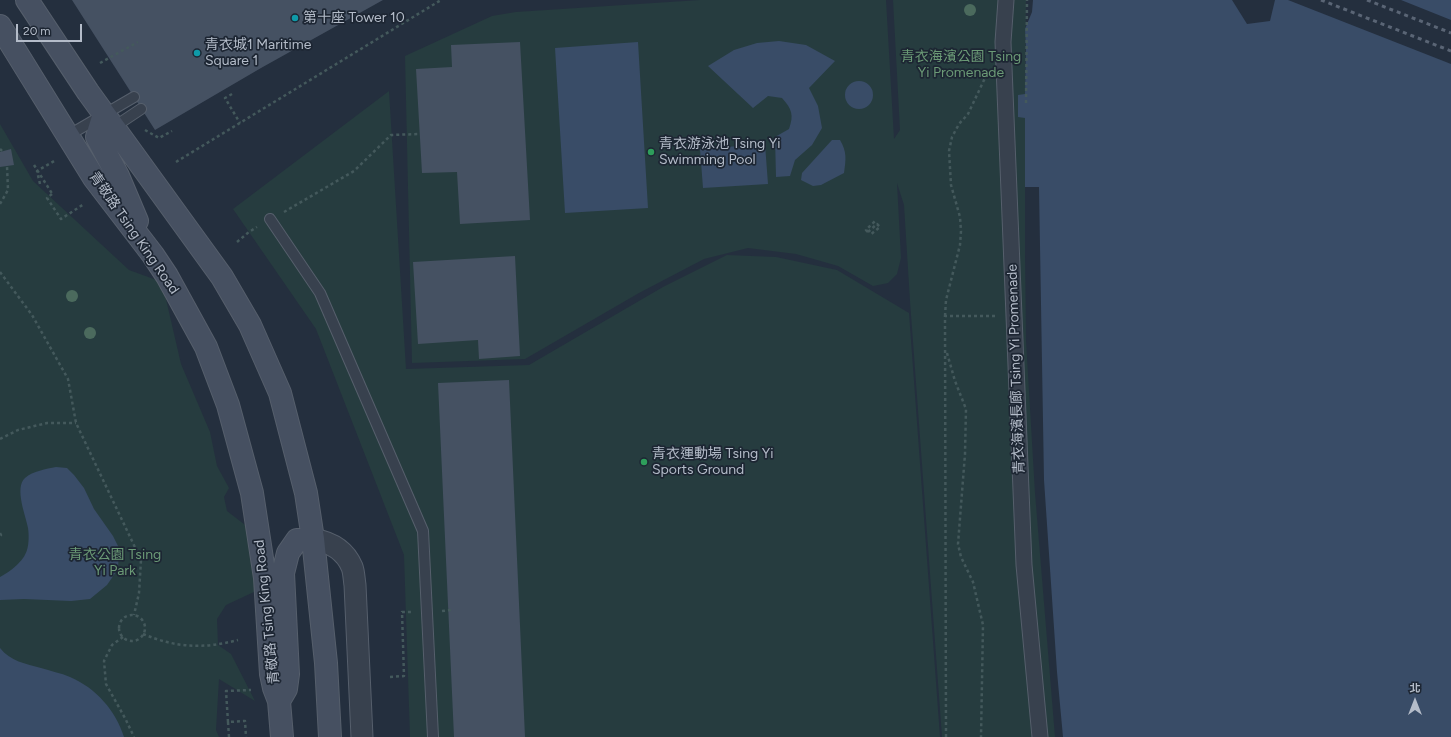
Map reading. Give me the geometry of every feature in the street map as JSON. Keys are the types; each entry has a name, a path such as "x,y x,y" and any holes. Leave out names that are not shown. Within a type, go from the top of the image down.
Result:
{"main road":[{"path":"27,0 105,126 222,277 250,325 282,400 306,493 313,539 326,663 330,737"},
{"name":"青敬路 Tsing King Road","path":"0,26 100,186 153,255 180,297 206,347 228,405 252,493 263,561 271,674 279,702 282,737"},
{"path":"73,142 105,126"},
{"path":"105,126 118,176 153,255"},
{"path":"279,702 286,689 288,674 283,573 288,552 297,540 313,539"}],"street":[{"name":"青衣海濱長廊 Tsing Yi Promenade","path":"1006,0 1003,42 1024,565 1040,737"},
{"path":"313,539 327,542 339,548 347,557 353,568 362,737"}],"lane":[{"path":"105,126 134,97"},
{"path":"105,126 141,109"},
{"path":"270,219 320,292 423,531 433,737"}],"path":[{"path":"176,162 441,0"},
{"path":"100,63 138,42"},
{"path":"946,737 945,316 946,300 960,245 961,231 960,217 951,185 949,151 952,137 959,124 968,114 987,76"},
{"path":"232,94 225,98 240,123"},
{"path":"159,138 172,131"},
{"path":"237,242 249,232 270,219 354,171 391,135 420,134"},
{"path":"37,171 57,159"},
{"path":"34,164 40,184"},
{"path":"0,204 8,190 7,166"},
{"path":"37,171 53,194 47,198 61,219 84,204"},
{"path":"870,236 880,227 877,224 868,232 866,230 875,221"},
{"path":"0,272 32,315 68,379 76,423 141,560 139,593 134,615"},
{"path":"945,316 994,316 994,308"},
{"path":"945,339 947,358 954,381 966,409 965,454 958,544 961,557 973,582 983,625 981,737"},
{"path":"0,439 18,430 47,423 76,423"},
{"path":"134,615 143,622 145,628 143,634 134,641 122,637 119,632 119,625 122,620 127,616 134,615"},
{"path":"143,634 170,644 185,646 203,647 238,640"},
{"path":"122,637 112,645 104,661 106,684 134,737"},
{"path":"229,737 226,691 251,690"},
{"path":"228,722 245,721 246,737"}],"green space":[{"name":"青衣游泳池 Tsing Yi Swimming Pool","path":"700,0 886,0 894,139 900,130 893,0 1026,0 1025,95 1018,95 1018,117 1025,117 1026,340 1035,493 1055,737 942,737 904,205 897,183 901,258 897,274 888,283 873,286 838,266 796,254 748,248 704,259 639,293 525,359 412,363 405,56 492,16 516,12"},
{"name":"青衣運動場 Tsing Yi Sports Ground","path":"389,91 406,369 529,365 663,287 727,255 776,257 837,270 909,313 940,737 410,737 404,555 316,329 233,209"},
{"name":"青衣公園 Tsing Yi Park","path":"0,124 33,181 129,270 162,282 181,364 210,432 217,466 229,488 224,497 227,511 249,528 256,591 226,605 217,619 218,645 231,654 255,701 219,679 216,730 219,737 0,737"}],"water":[{"path":"1033,0 1232,0 1247,24 1270,21 1275,0 1451,0 1451,737 1063,737 1044,480 1039,187 1025,187 1025,118 1018,117 1018,95 1025,94 1025,29 1032,12"},
{"path":"779,41 806,45 835,61 809,88 818,106 822,128 812,145 795,160 790,176 776,177 775,137 789,129 792,116 790,109 782,98 768,96 753,108 708,66 734,50 757,43"},
{"path":"638,42 648,208 565,213 555,48"},
{"path":"859,81 869,85 873,95 869,105 859,109 849,105 845,95 849,85"},
{"path":"832,140 840,140 844,148 844,173 821,185 813,186 801,180 802,173"},
{"path":"765,144 768,184 703,188 700,149"},
{"path":"56,467 67,468 84,488 94,509 113,536 119,548 118,569 107,585 90,599 71,601 24,599 0,600 0,577 20,562 28,548 28,530 21,495 22,483 25,478 32,474"},
{"path":"0,648 13,659 67,676 88,687 104,701 110,709 116,718 124,737 0,737"}],"pier":[{"path":"1288,0 1401,0 1451,20 1451,64"}],"building":[{"name":"青衣城1 Maritime Square 1","path":"72,0 383,0 261,68 155,130"},
{"path":"520,42 530,220 460,224 457,172 422,173 416,69 452,67 451,45"},
{"path":"11,149 14,165 0,167 0,152"},
{"path":"515,256 520,356 479,359 478,340 418,344 413,262"},
{"path":"509,380 525,737 454,737 438,383"}],"railway":[{"path":"1321,0 1451,51"},
{"path":"1367,0 1451,33"}],"place":[{"name":"第十座 Tower 10","path":"295,18"},
{"name":"青衣城1 Maritime Square 1","path":"197,53"},
{"name":"青衣游泳池 Tsing Yi Swimming Pool","path":"651,152"},
{"name":"青衣運動場 Tsing Yi Sports Ground","path":"644,462"}],"park label":[{"name":"青衣海濱公園 Tsing Yi Promenade","path":"961,66"}]}
